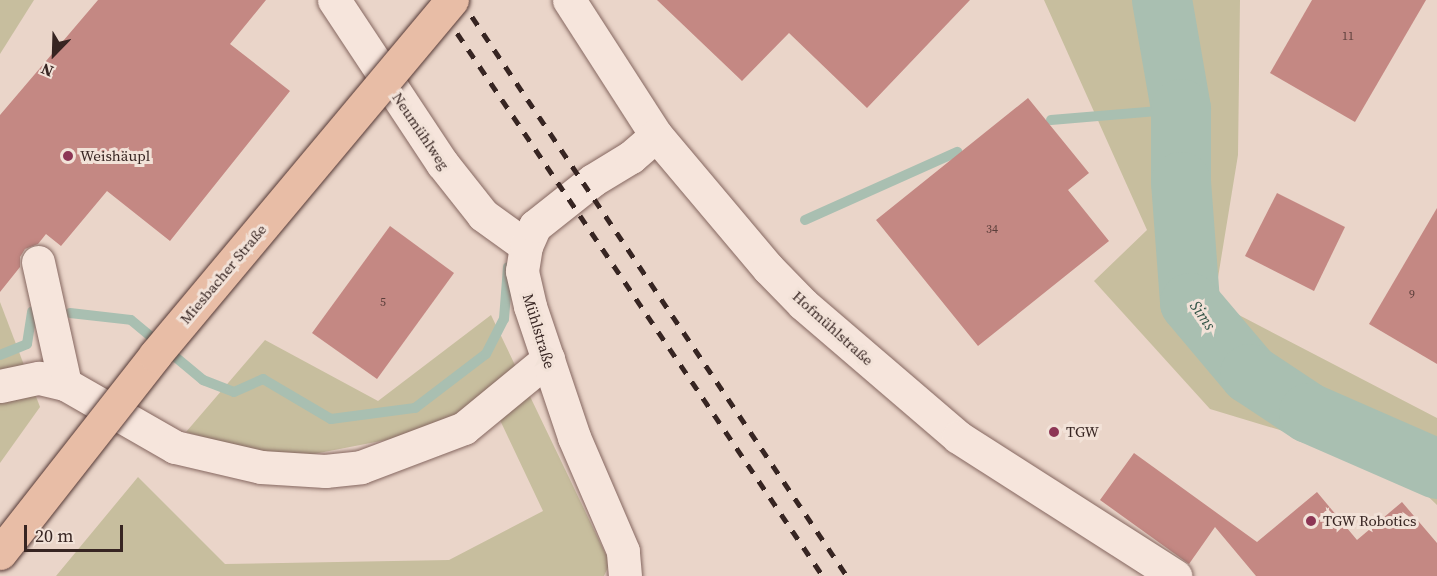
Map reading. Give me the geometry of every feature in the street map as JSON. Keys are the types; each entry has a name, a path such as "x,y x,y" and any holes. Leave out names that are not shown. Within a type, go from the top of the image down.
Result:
{"main road":[{"name":"Miesbacher Straße","path":"0,553 155,355 452,0"}],"street":[{"name":"Neumühlweg","path":"334,0 442,163 483,215 526,246"},
{"name":"Hofmühlstraße","path":"568,0 656,135 768,268 803,304 958,437 1175,576"},
{"name":"Mühlstraße","path":"625,576 623,551 574,437 530,306 522,271 526,246 535,226 631,157 656,135"},
{"path":"38,262 65,384"},
{"path":"0,386 39,378 65,384 175,447 261,467 325,471 361,467 464,428 548,359"}],"shaded area":[{"path":"0,0 34,0 0,54"},
{"path":"1044,0 1240,0 1238,155 1214,302 1437,418 1437,505 1414,483 1316,441 1210,409 1094,281 1147,230"},
{"path":"0,302 40,407 0,463"},
{"path":"491,315 610,563 604,576 56,576 138,477 225,564 449,560 543,511 499,418 283,460 186,432 265,340 378,401"}],"building":[{"name":"Weishäupl","path":"98,0 266,0 230,44 290,91 170,241 107,191 61,246 46,234 38,244 25,249 20,257 20,267 0,292 0,115"},
{"path":"657,0 970,0 867,108 789,33 742,81"},
{"path":"1312,0 1426,0 1355,122 1270,73"},
{"path":"1028,98 1089,173 1068,190 1109,241 978,346 876,220"},
{"path":"1277,193 1345,227 1314,291 1245,256"},
{"path":"1437,208 1437,364 1369,324"},
{"path":"390,226 454,273 377,379 312,333"},
{"name":"TGW Robotics","path":"1134,453 1257,542 1317,492 1357,540 1402,502 1437,543 1437,576 1256,576 1215,527 1189,564 1100,500"}],"waterway":[{"name":"Sims","path":"1162,0 1181,109 1181,182 1190,303 1250,374 1309,413 1437,469"},
{"path":"1051,120 1181,109"},
{"path":"805,220 957,152"},
{"path":"70,313 131,320 203,380 234,392 263,379 331,419 415,408 486,354 504,319 508,267"},
{"path":"0,355 27,344 32,311"}],"railway":[{"path":"435,0 823,576"},
{"path":"461,0 847,576"}],"place":[{"name":"Weishäupl","path":"68,156"},
{"name":"TGW","path":"1054,432"},
{"name":"TGW Robotics","path":"1311,521"}]}
